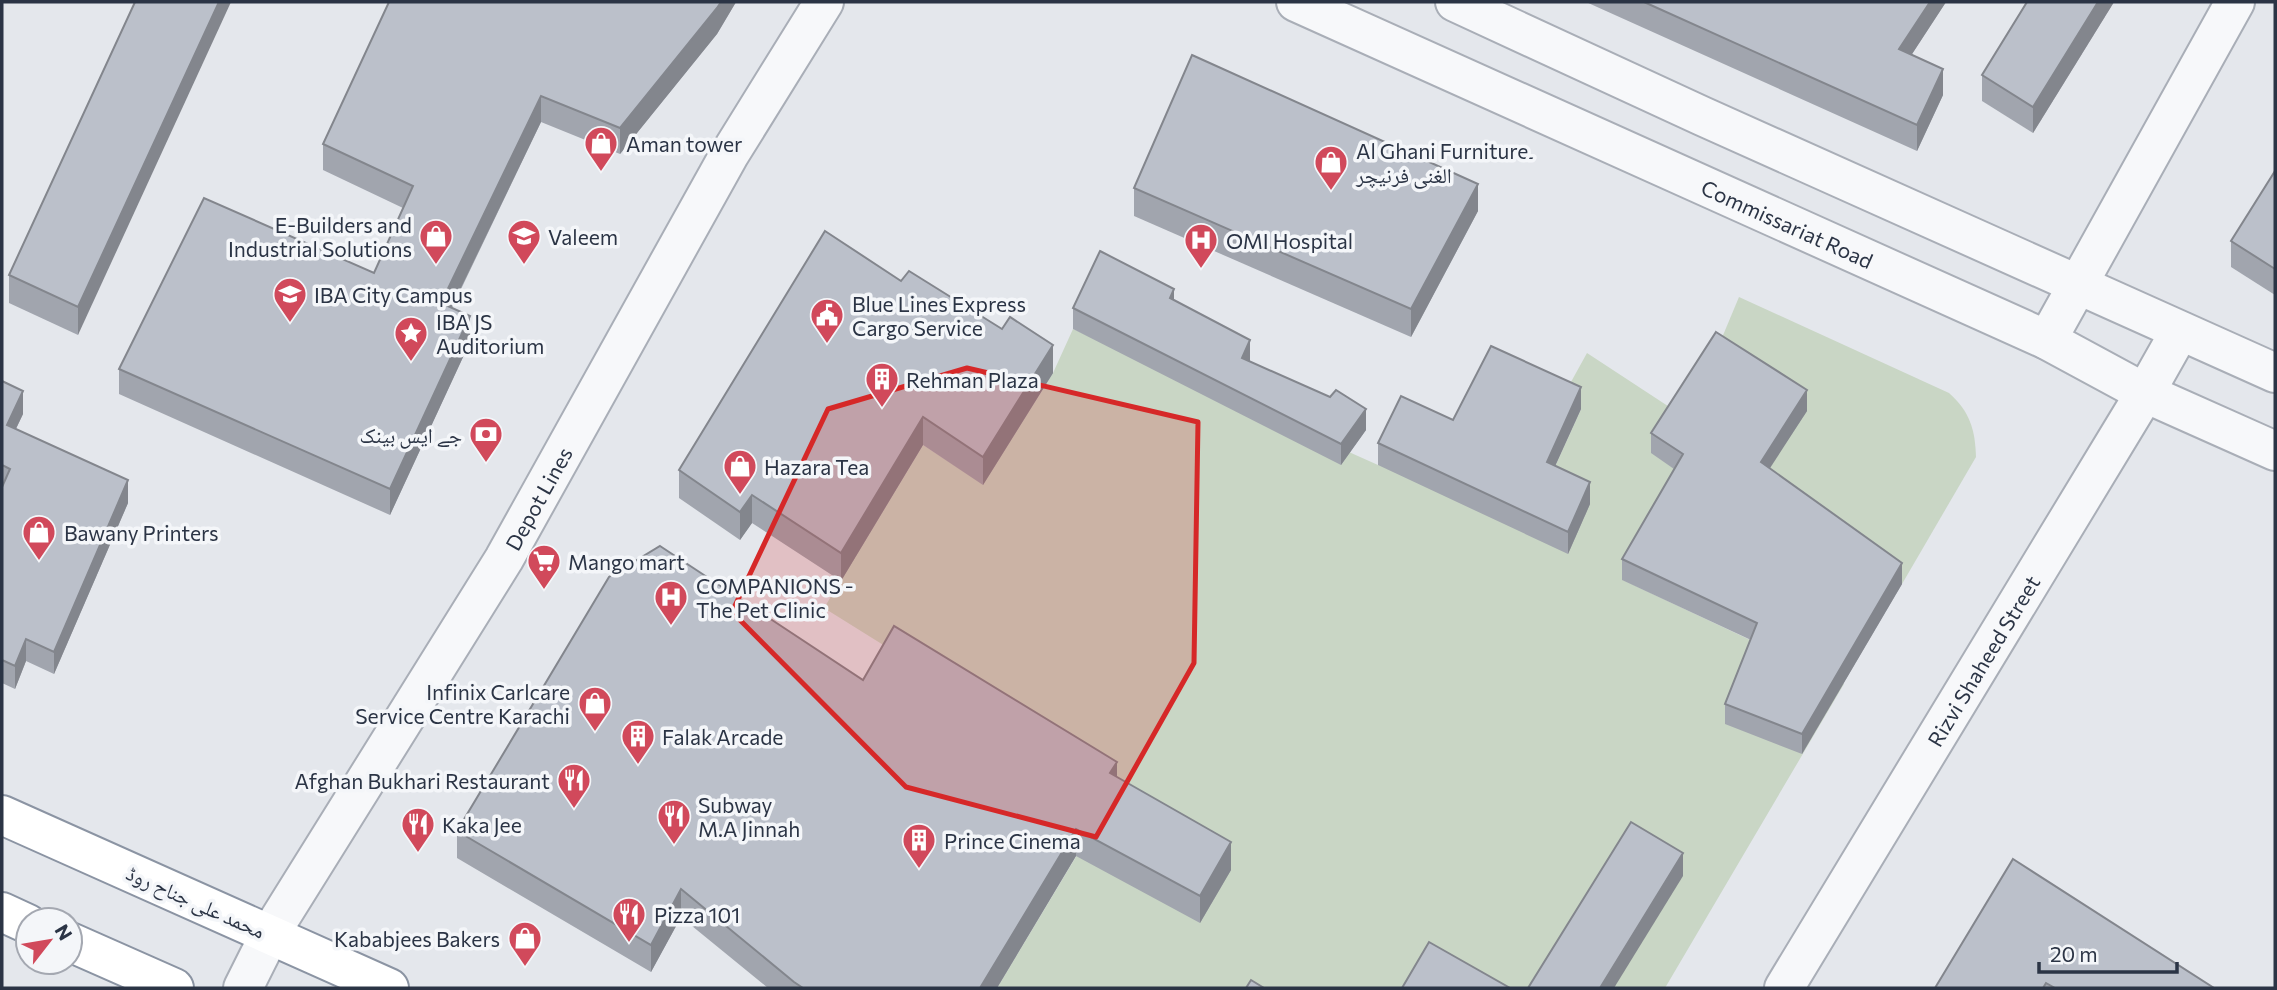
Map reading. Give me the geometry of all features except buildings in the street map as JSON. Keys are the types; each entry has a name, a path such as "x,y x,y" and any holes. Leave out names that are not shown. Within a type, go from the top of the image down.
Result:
{"highway":[{"name":"محمد علی جناح روڈ","path":"2,816 389,988"},
{"path":"84,948 174,988"}],"street":[{"name":"Depot Lines","path":"243,988 270,934 504,559 729,155 824,2"},
{"name":"Commissariat Road","path":"1296,2 2046,340 2145,393 2275,451"},
{"path":"1455,2 2275,373"},
{"path":"2046,340 2080,284 2235,2"},
{"name":"Rizvi Shaheed Street","path":"1784,988 2180,331"}],"highlighted area":[{"path":"967,368 1198,422 1194,663 1096,837 906,787 732,612 828,409"}],"green space":[{"path":"1739,297 1949,393 1967,414 1973,429 1976,457 1902,584 1761,482 1716,352"},
{"path":"1073,329 1378,465 1547,484 1581,409 1561,400 1587,353 1677,412 1741,512 1623,580 1844,684 1665,988 997,988 1116,790 824,608 923,445 983,484 1053,373"}],"place":[{"name":"Aman tower","path":"601,173"},
{"name":"Al Ghani Furniture۔ الغنی فرنیچر","path":"1331,192"},
{"name":"E-Builders and Industrial Solutions","path":"436,266"},
{"name":"Valeem","path":"524,266"},
{"name":"OMI Hospital","path":"1201,270"},
{"name":"IBA City Campus","path":"290,324"},
{"name":"Blue Lines Express Cargo Service","path":"827,345"},
{"name":"IBA JS Auditorium","path":"411,363"},
{"name":"Rehman Plaza","path":"882,409"},
{"name":"جے ایس بینک","path":"486,464"},
{"name":"Hazara Tea","path":"740,496"},
{"name":"Bawany Printers","path":"39,562"},
{"name":"Mango mart","path":"544,591"},
{"name":"COMPANIONS - The Pet Clinic","path":"671,627"},
{"name":"Infinix Carlcare Service Centre Karachi","path":"595,733"},
{"name":"Falak Arcade","path":"638,766"},
{"name":"Afghan Bukhari Restaurant","path":"574,810"},
{"name":"Subway M.A Jinnah","path":"674,846"},
{"name":"Kaka Jee","path":"418,854"},
{"name":"Prince Cinema","path":"919,870"},
{"name":"Pizza 101","path":"629,944"},
{"name":"Kababjees Bakers","path":"525,968"}]}
